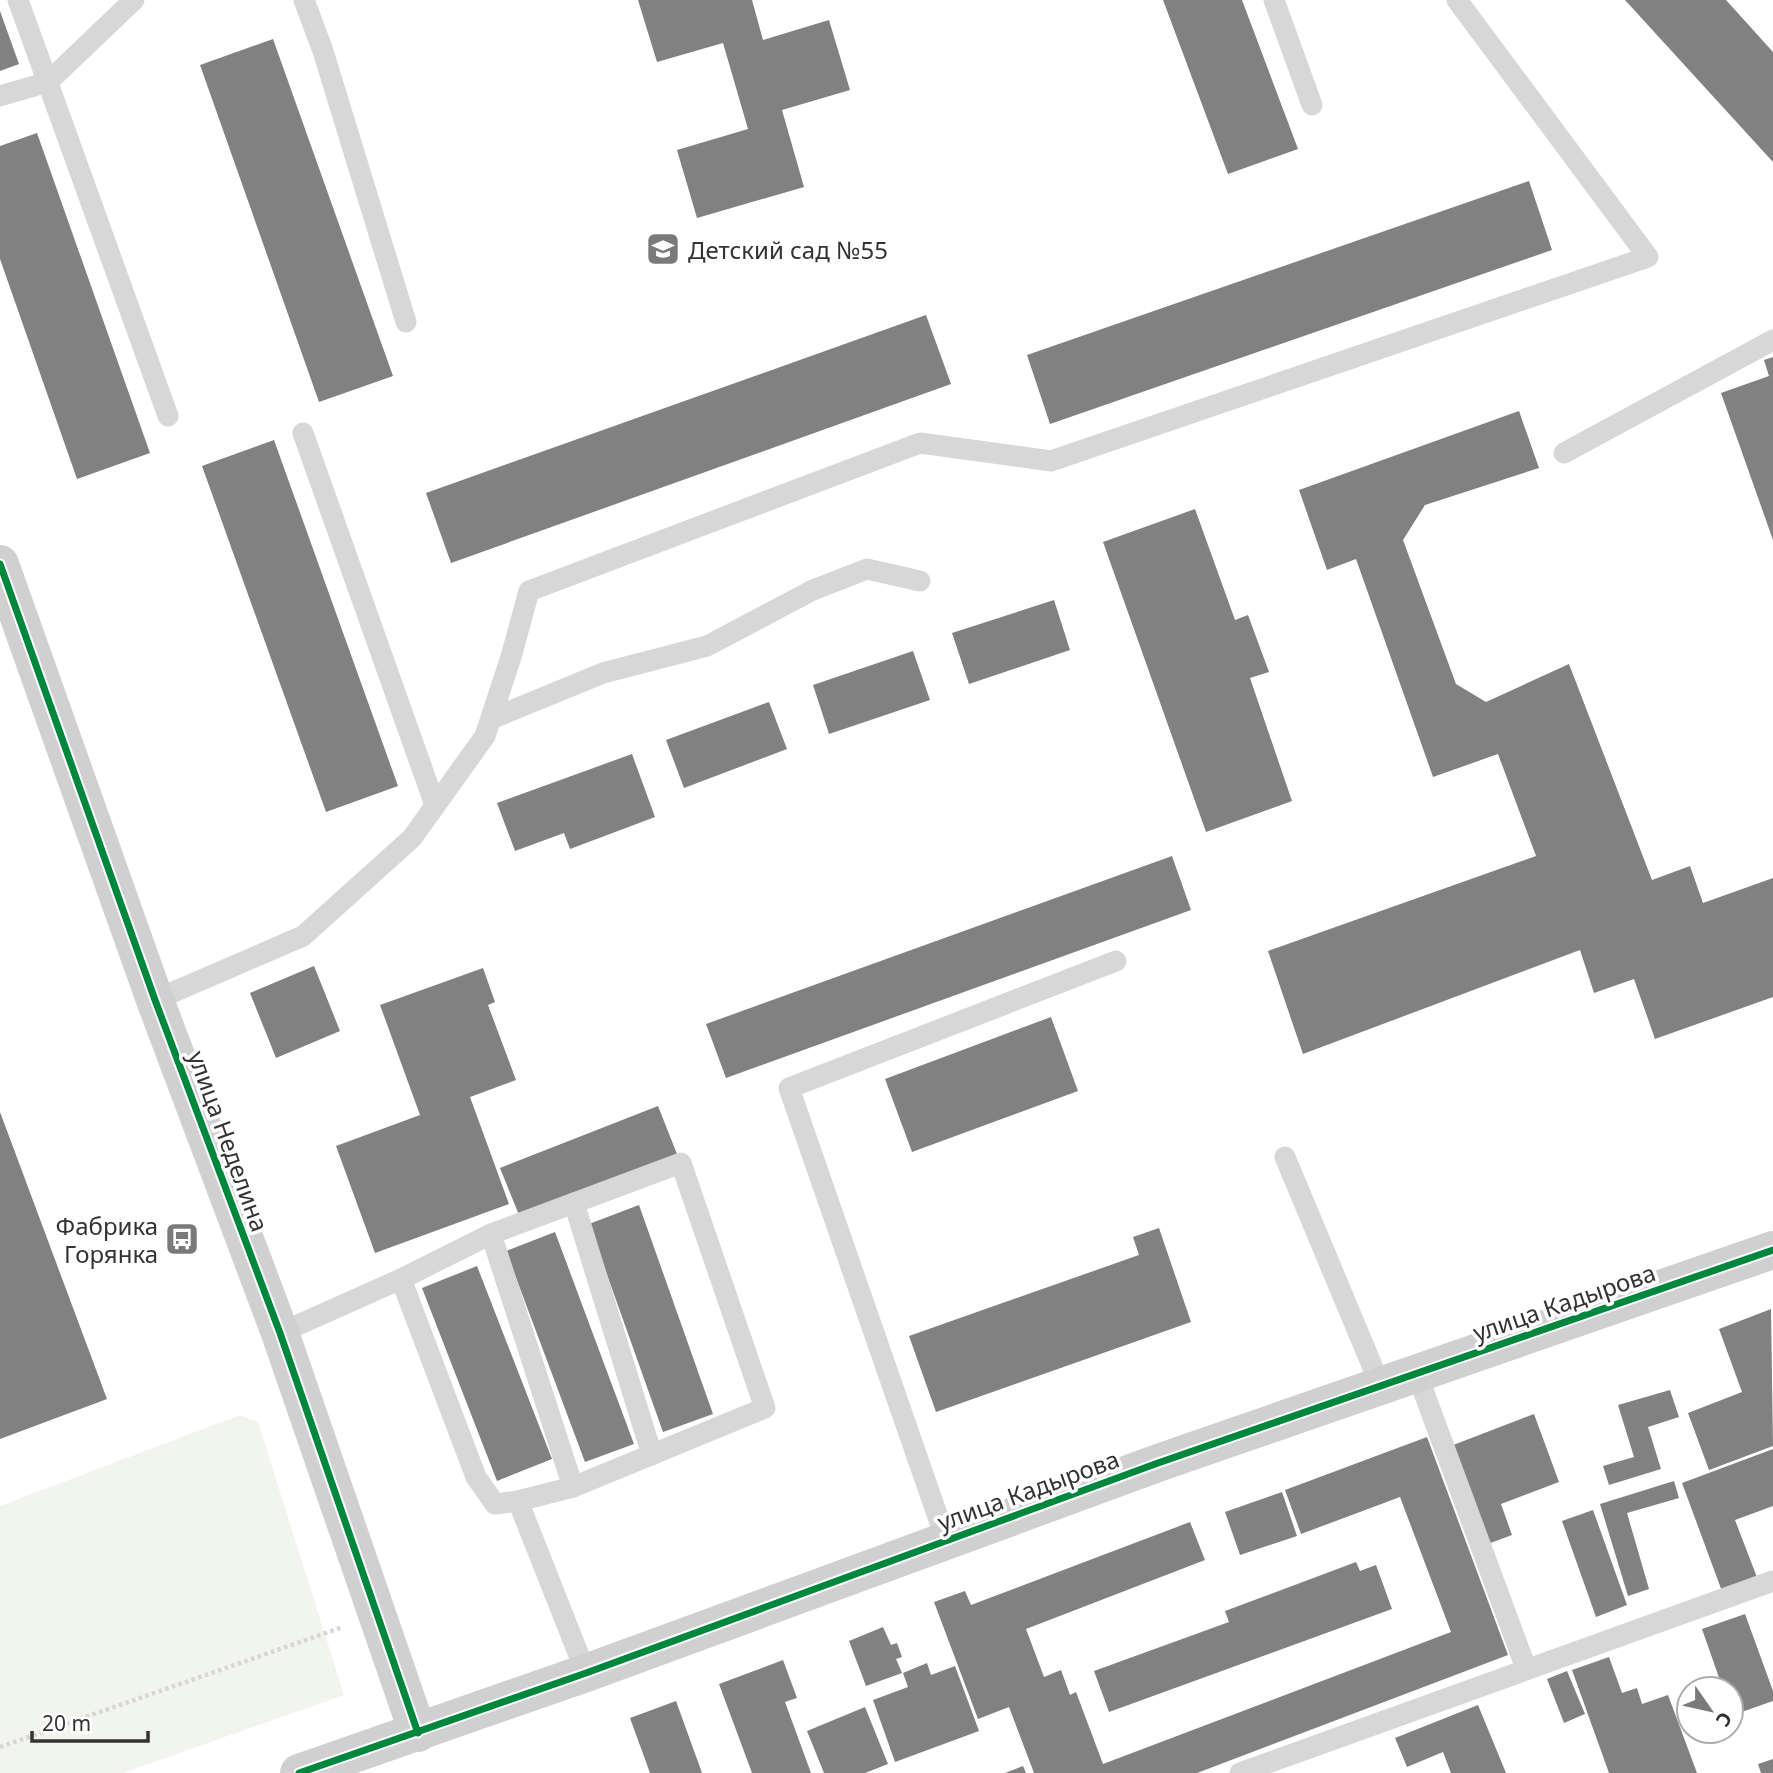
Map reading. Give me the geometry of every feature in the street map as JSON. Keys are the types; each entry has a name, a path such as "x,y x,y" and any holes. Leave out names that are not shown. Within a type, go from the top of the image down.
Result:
{"street":[{"name":"улица Неделина","path":"0,564 11,631 155,999 280,1333 418,1733"},
{"name":"улица Кадырова","path":"299,1773 586,1673 1158,1463 1773,1250"}],"lane":[{"path":"19,0 167,416"},
{"path":"0,96 48,82 134,0"},
{"path":"304,0 323,51 406,322"},
{"path":"1274,0 1312,105"},
{"path":"155,999 303,936 412,838 485,736 512,657 529,591 920,443 1051,461 1648,257 1457,0"},
{"path":"1564,453 1773,340"},
{"path":"303,432 435,805"},
{"path":"491,719 603,673 707,646 813,590 867,569 920,581"},
{"path":"946,1541 789,1088 1116,961"},
{"path":"1285,1157 1381,1387"},
{"path":"280,1333 401,1279 491,1234 681,1163 765,1408 573,1487 495,1504 476,1477 401,1279"},
{"path":"574,1203 652,1455"},
{"path":"491,1234 573,1487"},
{"path":"1417,1374 1526,1668"},
{"path":"518,1501 586,1673"},
{"path":"1240,1773 1773,1580"}],"path":[{"path":"0,1747 377,1615"}],"shaded area":[{"path":"240,1415 258,1422 344,1695 123,1773 0,1773 0,1506"}],"building":[{"path":"638,0 752,0 763,40 829,20 850,90 782,110 804,187 697,218 677,150 748,129 723,43 657,62"},
{"path":"1163,0 1242,0 1298,149 1228,174"},
{"path":"1625,0 1726,0 1773,52 1773,162"},
{"path":"0,11 19,64 0,71"},
{"path":"273,39 393,376 319,402 200,65"},
{"path":"37,133 150,453 77,479 0,259 0,146"},
{"path":"1529,181 1552,250 1050,424 1027,355"},
{"path":"926,315 951,384 451,563 426,493"},
{"path":"1773,357 1773,540 1721,393 1769,376 1764,360"},
{"path":"1519,411 1539,468 1425,505 1403,540 1456,684 1486,702 1569,664 1652,880 1690,866 1703,903 1773,878 1773,997 1655,1039 1634,979 1594,993 1580,950 1303,1054 1268,951 1536,856 1498,754 1433,777 1356,559 1327,570 1299,490"},
{"path":"274,440 398,786 326,812 202,466"},
{"path":"1195,509 1235,620 1248,615 1269,672 1250,678 1292,801 1206,832 1103,542"},
{"path":"1054,600 1070,650 969,684 952,633"},
{"path":"913,651 930,700 829,734 813,685"},
{"path":"769,702 787,749 684,788 666,740"},
{"path":"632,754 655,817 570,849 564,833 515,851 497,803"},
{"path":"1172,856 1191,910 726,1078 706,1024"},
{"path":"314,966 340,1031 276,1058 250,993"},
{"path":"483,968 495,1002 488,1005 516,1080 470,1097 509,1204 375,1253 336,1146 420,1115 380,1005"},
{"path":"1051,1017 1078,1091 912,1152 885,1079"},
{"path":"658,1106 677,1154 519,1215 500,1168"},
{"path":"0,1112 107,1399 0,1439"},
{"path":"639,1205 713,1414 663,1432 589,1224"},
{"path":"1159,1228 1191,1322 936,1412 909,1336 1139,1255 1133,1237"},
{"path":"555,1232 634,1444 585,1462 506,1251"},
{"path":"477,1266 552,1459 497,1481 422,1288"},
{"path":"1771,1309 1773,1446 1709,1470 1688,1413 1742,1392 1719,1329"},
{"path":"1670,1390 1679,1417 1648,1427 1661,1469 1609,1485 1603,1466 1634,1457 1618,1405"},
{"path":"1534,1414 1559,1482 1501,1504 1512,1535 1485,1545 1448,1447"},
{"path":"1427,1437 1508,1655 1197,1773 1034,1773 1009,1707 978,1719 934,1602 965,1591 971,1605 1190,1522 1205,1560 1026,1629 1044,1677 1061,1670 1070,1695 1076,1692 1103,1764 1451,1632 1400,1497 1301,1534 1285,1490"},
{"path":"1773,1449 1773,1506 1735,1520 1758,1580 1723,1594 1682,1483"},
{"path":"1674,1481 1679,1498 1627,1513 1649,1589 1628,1596 1600,1504"},
{"path":"1282,1492 1297,1536 1240,1555 1225,1512"},
{"path":"1593,1510 1627,1605 1596,1617 1562,1521"},
{"path":"1356,1562 1360,1571 1376,1565 1392,1609 1109,1712 1094,1671 1229,1622 1225,1611"},
{"path":"1745,1614 1773,1691 1773,1701 1745,1711 1745,1675 1718,1675 1702,1629"},
{"path":"883,1627 891,1645 897,1643 902,1657 896,1659 902,1673 866,1686 849,1641"},
{"path":"1609,1657 1622,1693 1637,1688 1642,1704 1668,1695 1675,1714 1675,1745 1687,1745 1697,1773 1609,1773 1572,1670"},
{"path":"783,1660 797,1698 785,1702 811,1773 752,1773 719,1684"},
{"path":"927,1663 931,1675 955,1666 979,1731 895,1762 873,1700 908,1687 903,1673"},
{"path":"1567,1671 1585,1714 1564,1723 1547,1679"},
{"path":"676,1701 702,1773 650,1773 630,1718"},
{"path":"1478,1705 1506,1773 1451,1773 1443,1752 1407,1767 1395,1738"},
{"path":"865,1707 888,1764 865,1773 824,1773 807,1731"},
{"path":"1773,1759 1773,1773 1761,1773 1758,1764"},
{"path":"1023,1766 1026,1773 1005,1773"}],"cycle path":[{"path":"0,564 155,1000 280,1333 418,1733"},
{"path":"299,1773 586,1673 1158,1463 1773,1250"}],"place":[{"name":"Детский сад №55","path":"663,249"},
{"name":"Фабрика Горянка","path":"182,1239"}]}
